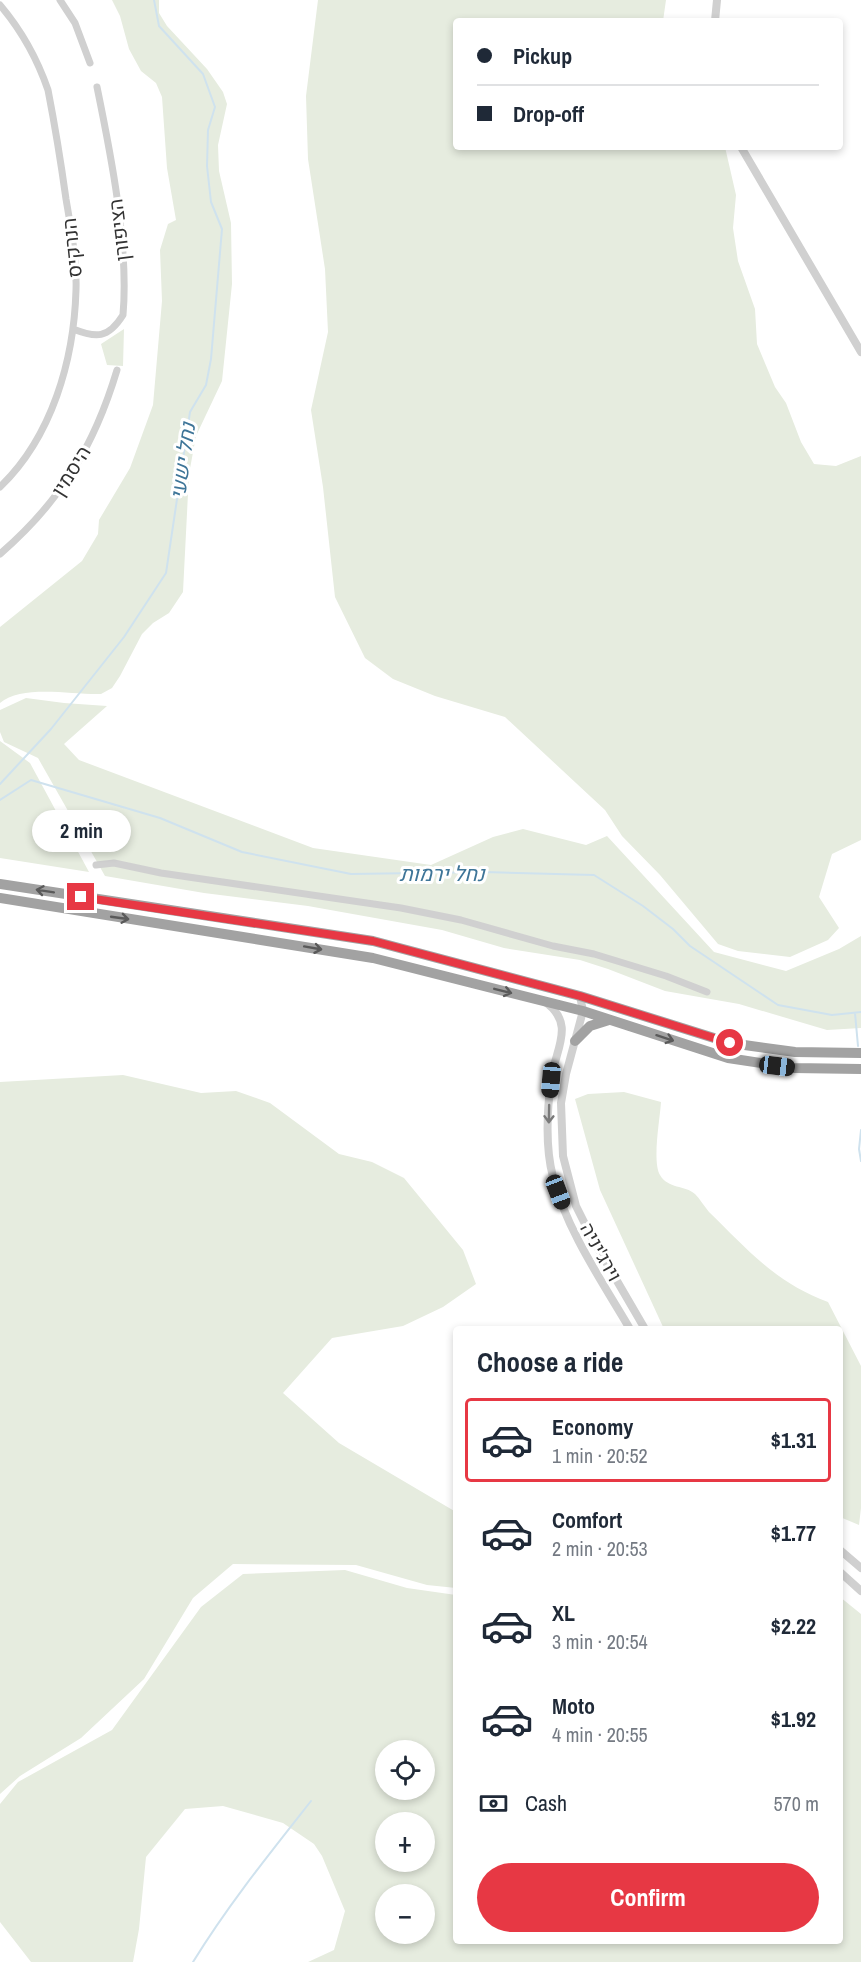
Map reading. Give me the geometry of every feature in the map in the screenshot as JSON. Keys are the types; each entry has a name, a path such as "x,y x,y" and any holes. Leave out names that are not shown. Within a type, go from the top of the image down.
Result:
{"highway":[{"path":"0,884 373,941 580,996 730,1043 795,1052 861,1053"},
{"path":"0,898 374,958 583,1011 728,1058 793,1068 861,1069"},
{"path":"575,1041 590,1026 609,1020"}],"street":[{"path":"60,0 75,23 90,63"},
{"path":"715,18 717,0"},
{"name":"הנרקיס","path":"0,5 27,41 48,90 75,254 76,289 73,329 65,368 45,421 20,465 0,487"},
{"name":"הציפורן","path":"73,329 92,336 100,335 117,324 123,315 123,253 107,136 97,87"},
{"path":"743,150 861,352"},
{"name":"היסמין","path":"0,554 27,530 65,485 95,432 117,370"},
{"path":"96,865 114,863 161,873 401,908 460,920 553,946 594,954 666,976 707,992"},
{"name":"וירג'יניה","path":"580,996 583,1011 561,1103 562,1148 576,1206 643,1326"},
{"name":"וירג'יניה","path":"543,1001 560,1019 563,1030 551,1080 548,1109 549,1152 553,1178 580,1244 628,1326"},
{"path":"843,1553 861,1568"},
{"path":"843,1575 861,1591"}],"shaded area":[{"path":"112,0 159,0 159,13 167,26 207,69 223,92 227,104 218,145 219,171 231,223 232,284 222,381 196,436 189,474 183,592 169,613 153,623 142,634 112,688 101,694 34,692 9,697 0,703 0,627 82,561 98,534 99,520 130,468 153,405 162,301 160,250 168,224 176,220 167,168 162,97 156,83 141,71 129,49 120,16"},
{"path":"318,0 666,0 663,18 453,18 453,150 726,150 736,195 733,228 738,261 755,309 757,344 775,387 786,403 801,442 814,464 836,466 861,456 861,840 832,854 819,897 839,928 828,940 790,957 738,951 718,944 660,875 622,836 605,810 505,717 435,696 393,679 365,658 335,597 323,487 311,410 328,332 325,269 308,159 306,96"},
{"path":"124,329 123,366 107,365 101,344"},
{"path":"26,698 107,706 64,744 79,760 313,848 431,865 493,837 523,829 586,845 607,836 714,952 786,971 839,949 861,936 861,1028 827,1030 739,1004 665,991 580,960 504,948 442,930 308,906 204,893 105,876 38,758 4,742 0,732 0,710"},
{"path":"0,741 30,763 89,872 0,858"},
{"path":"123,1075 201,1093 236,1091 270,1103 339,1154 372,1162 404,1178 463,1250 476,1284 443,1307 403,1326 332,1338 283,1393 339,1443 453,1510 453,1588 427,1585 356,1565 233,1564 193,1598 144,1679 81,1738 20,1776 0,1794 0,1082"},
{"path":"624,1092 661,1102 657,1160 663,1179 667,1183 695,1194 709,1212 778,1275 828,1302 840,1326 663,1326 600,1190 575,1099 588,1094"},
{"path":"843,1331 861,1366 859,1525 843,1518"},
{"path":"345,1570 407,1588 453,1595 453,1944 843,1944 843,1599 861,1614 861,1962 308,1962 334,1950 345,1911 322,1856 314,1844 283,1823 223,1806 185,1809 146,1857 139,1929 133,1962 31,1962 0,1922 0,1804 18,1782 112,1730 201,1607 243,1574"}],"waterway":[{"name":"נחל ישעי","path":"0,784 51,729 124,637 166,573 190,412 206,385 211,359 222,229 211,202 207,166 208,130 215,107 203,74 159,26 154,0"},
{"name":"נחל ירמות","path":"0,800 31,780 160,818 242,852 351,874 485,872 594,875 643,906 673,929 690,946 778,1005 832,1015 861,1012"},
{"path":"855,1013 858,1046"},
{"path":"861,1130 859,1149 861,1161"},
{"path":"193,1962 235,1900 311,1801"}],"route":[{"path":"81,897 373,941 580,996 730,1043"}]}
